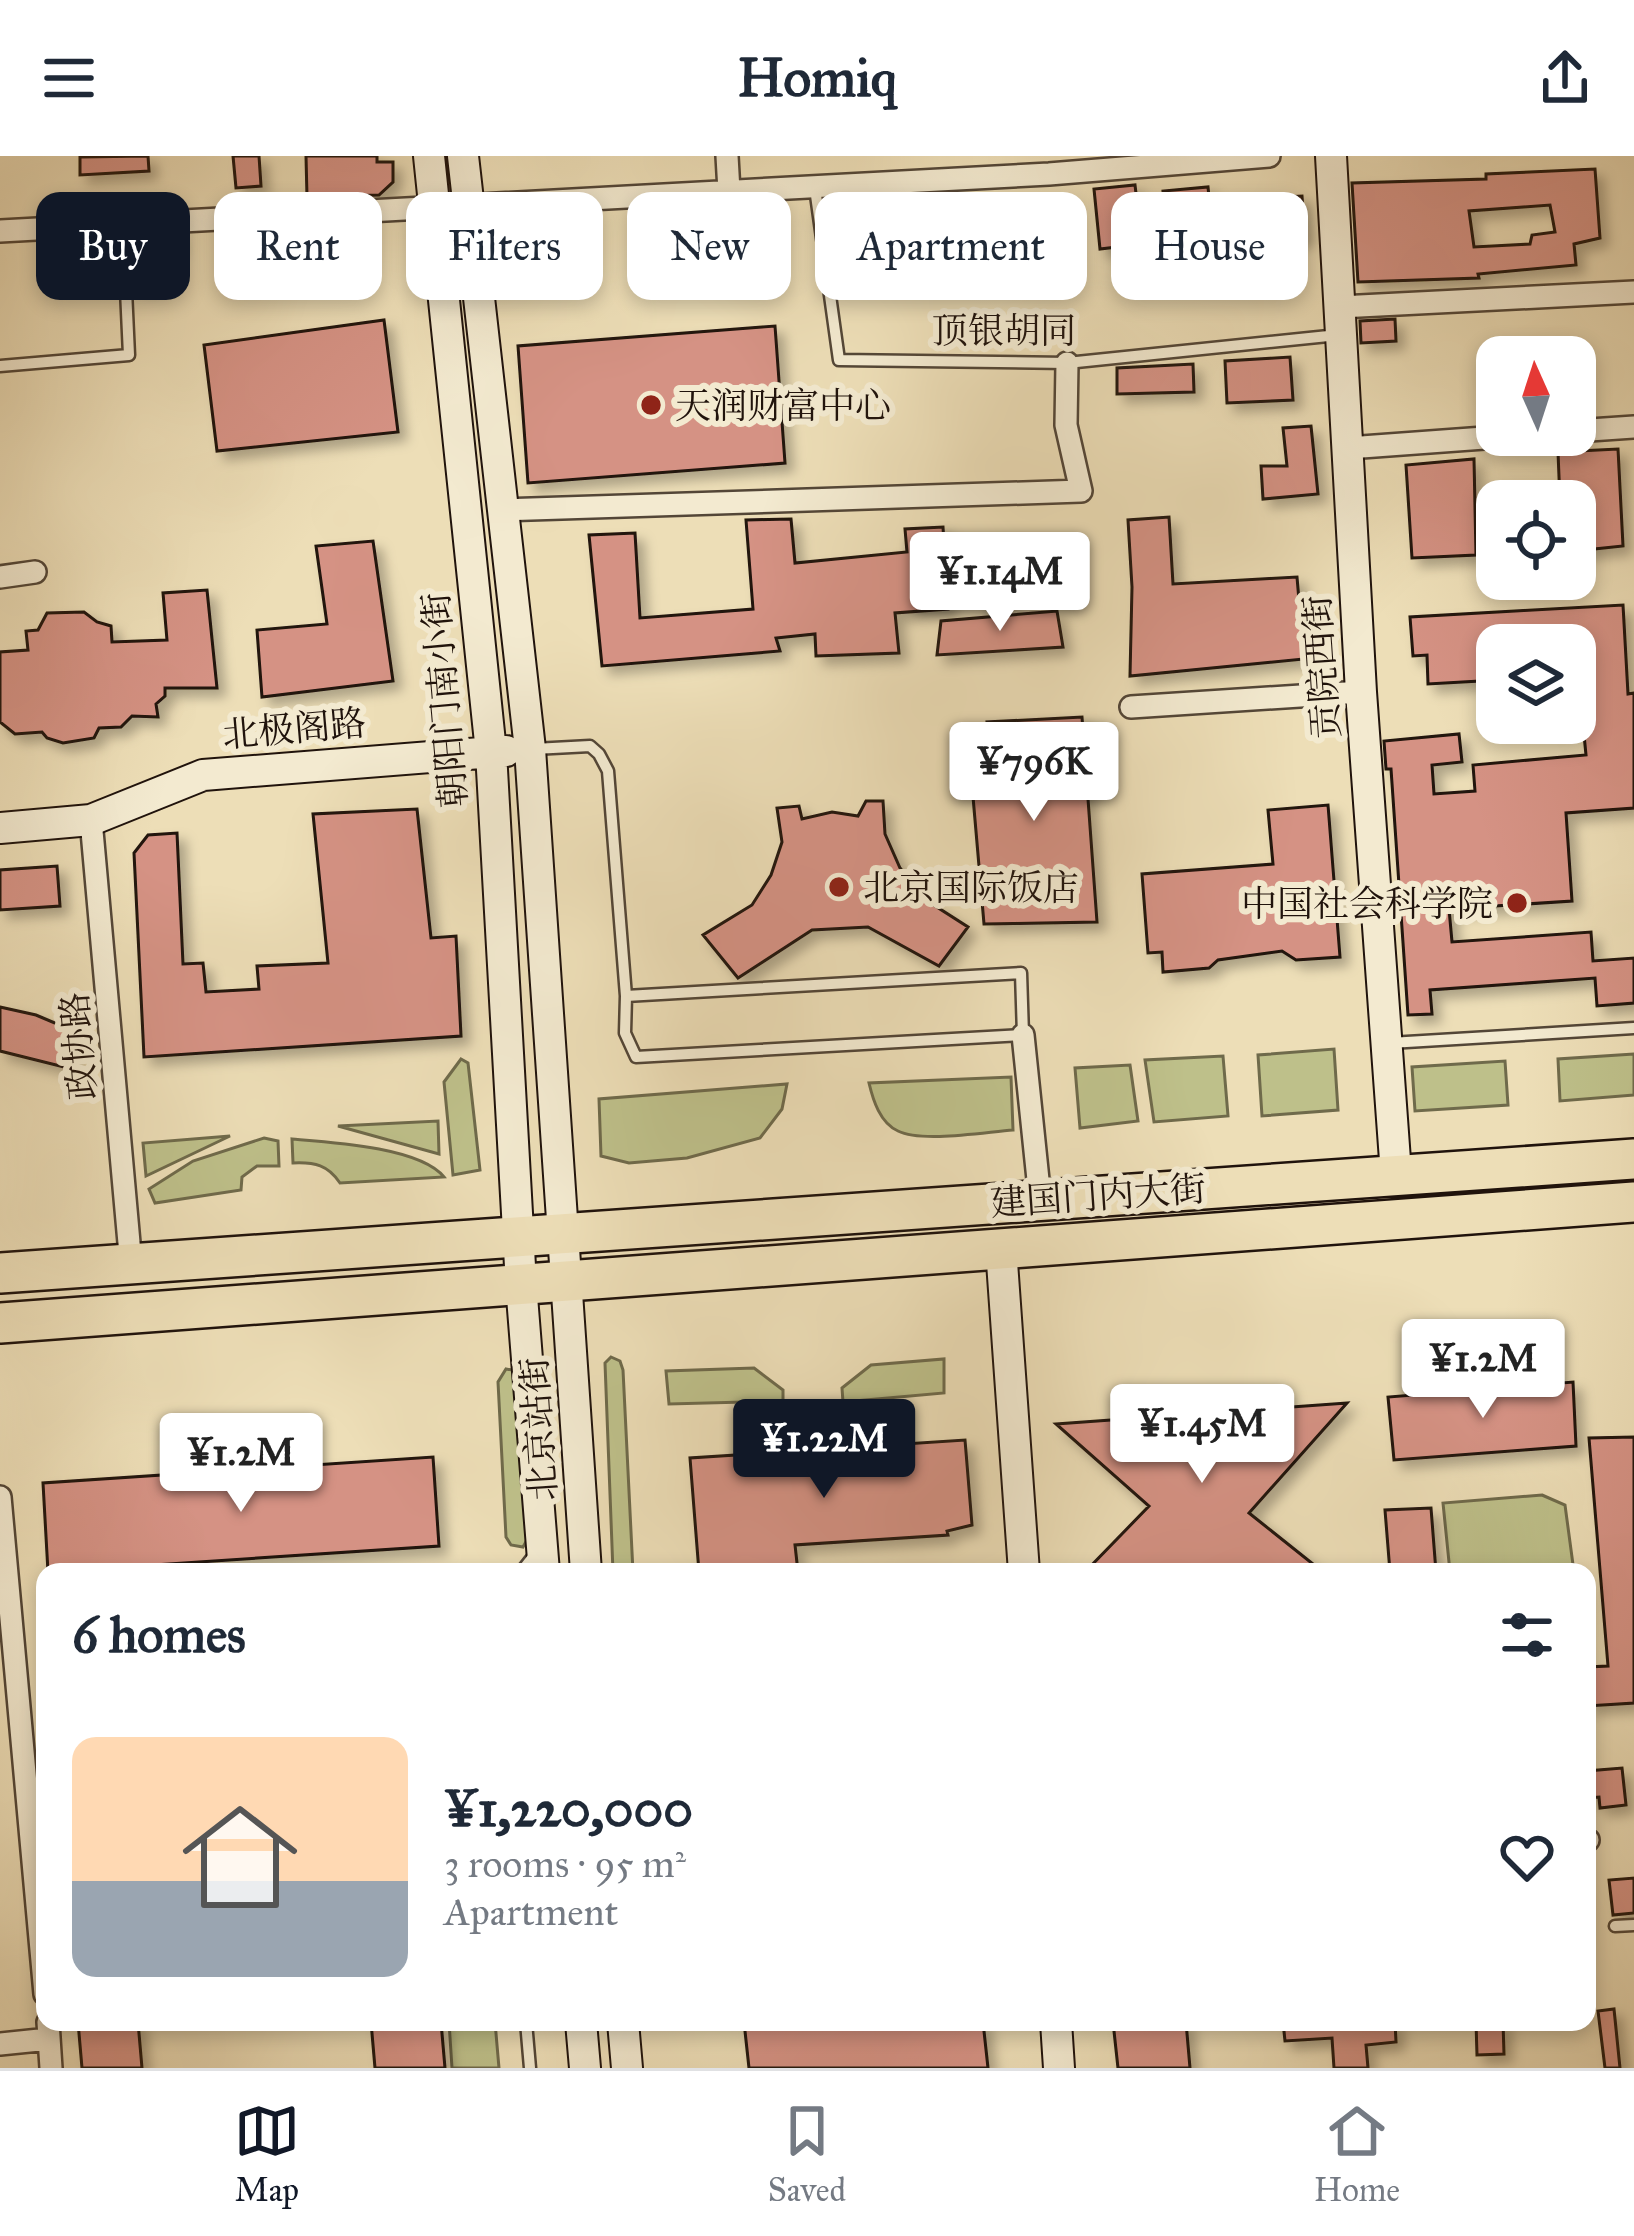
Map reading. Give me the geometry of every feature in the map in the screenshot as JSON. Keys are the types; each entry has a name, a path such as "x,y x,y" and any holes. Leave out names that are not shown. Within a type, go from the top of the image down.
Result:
{"highway":[{"name":"建国门内大街","path":"519,1238 1634,1159"},
{"name":"建国门内大街","path":"521,1284 1634,1202"},
{"path":"0,1274 519,1238"},
{"path":"0,1323 521,1284"}],"main road":[{"name":"朝阳门南小街","path":"429,156 432,192"},
{"path":"463,156 466,192"},
{"name":"贡院西街","path":"1331,156 1361,692 1396,1174"},
{"name":"朝阳门南小街","path":"443,300 491,752 521,1284"},
{"path":"479,300 530,749 563,1234"},
{"name":"北极阁路","path":"0,828 91,820 203,775 530,749"},
{"name":"北京站街","path":"563,1234 585,1563"},
{"path":"992,1248 1006,1563"},
{"path":"992,1248 1023,1563"},
{"name":"北京站街","path":"521,1284 543,1559"},
{"path":"581,2031 585,2068"},
{"path":"624,2031 627,2068"},
{"path":"1039,2031 1041,2068"},
{"path":"1057,2031 1059,2068"}],"street":[{"path":"727,156 728,191"},
{"path":"603,199 815,188 1049,165 1269,156"},
{"path":"190,219 406,207"},
{"path":"0,231 36,229"},
{"path":"1341,321 1634,292"},
{"path":"503,510 1081,491 1066,425 1067,363"},
{"path":"1596,430 1634,427"},
{"path":"1348,448 1476,439"},
{"path":"0,577 35,572"},
{"path":"1131,706 1361,692"},
{"name":"政协路","path":"91,820 131,1265"},
{"path":"1023,1035 1040,1199"},
{"path":"0,1497 36,1895"},
{"path":"0,2044 45,2031"},
{"path":"48,2031 52,2068"}],"lane":[{"name":"顶银胡同","path":"815,188 839,360 1067,363 1341,321"},
{"path":"0,366 129,356 126,300"},
{"path":"530,749 590,746 608,771 625,1033 636,1057 1023,1035 1021,973 626,996"},
{"path":"1386,1043 1634,1028"},
{"path":"1615,1926 1634,1925"},
{"path":"527,2031 530,2068"}],"green space":[{"path":"1334,1049 1338,1110 1262,1116 1258,1055"},
{"path":"1634,1054 1634,1095 1560,1101 1558,1059"},
{"path":"1223,1056 1228,1116 1154,1122 1145,1060"},
{"path":"461,1059 468,1063 480,1170 453,1175 444,1082"},
{"path":"1505,1061 1508,1105 1415,1111 1412,1067"},
{"path":"1130,1065 1138,1121 1080,1128 1075,1068"},
{"path":"1011,1077 1013,1130 938,1136 909,1134 886,1123 869,1083"},
{"path":"787,1084 782,1109 760,1138 687,1158 629,1163 601,1156 599,1099"},
{"path":"438,1121 439,1154 338,1126"},
{"path":"230,1136 146,1176 143,1143"},
{"path":"264,1138 278,1141 279,1166 257,1166 242,1177 241,1190 155,1203 149,1189 193,1161"},
{"path":"292,1139 395,1153 432,1167 444,1177 340,1183 320,1166 293,1163"},
{"path":"611,1357 620,1361 623,1370 633,1563 613,1563 605,1363"},
{"path":"944,1359 944,1393 843,1402 842,1388 871,1365"},
{"path":"754,1368 783,1390 783,1401 669,1404 666,1371"},
{"path":"506,1369 518,1371 528,1538 523,1547 511,1545 506,1537 498,1382"},
{"path":"1542,1495 1565,1505 1573,1563 1449,1563 1443,1503"},
{"path":"450,2031 496,2031 499,2068 452,2068"}],"building":[{"path":"148,156 149,171 80,175 80,157"},
{"path":"233,156 259,156 261,186 236,188"},
{"path":"306,156 377,156 377,162 393,162 393,182 382,192 307,192"},
{"path":"1595,169 1600,238 1574,244 1576,265 1478,274 1479,278 1358,282 1352,183 1486,179 1486,174","holes":["1550,205 1555,232 1532,235 1530,244 1474,247 1469,211"]},
{"path":"1135,185 1136,192 1111,192 1111,248 1100,249 1094,189"},
{"path":"1208,187 1208,192 1163,192"},
{"path":"1395,319 1396,341 1361,343 1360,321"},
{"path":"384,320 398,432 217,451 204,345"},
{"name":"天润财富中心","path":"775,326 785,463 528,483 518,346"},
{"path":"1290,357 1293,400 1227,403 1225,361"},
{"path":"1193,364 1194,392 1117,394 1117,368"},
{"path":"1311,426 1318,494 1263,499 1261,466 1287,466 1283,428"},
{"path":"1618,449 1623,546 1596,549 1596,480 1559,480 1558,456 1596,456 1596,450"},
{"path":"1474,459 1476,555 1412,558 1406,465"},
{"path":"1169,517 1173,584 1297,577 1304,659 1130,676 1128,520"},
{"path":"791,519 795,563 907,552 905,529 943,527 948,609 895,613 899,653 816,656 815,634 776,638 780,651 602,666 589,535 635,533 640,618 753,609 746,520"},
{"path":"373,541 393,681 262,697 257,630 327,624 316,546"},
{"path":"207,590 217,688 165,688 165,696 156,704 158,717 132,716 121,727 99,728 94,738 63,743 42,732 15,734 0,722 0,652 28,650 26,631 38,630 47,613 84,612 111,626 112,642 167,640 163,593"},
{"path":"1623,605 1628,694 1634,693 1634,808 1566,813 1572,901 1449,909 1452,942 1591,932 1593,961 1634,958 1634,1003 1597,1006 1595,978 1430,990 1432,1014 1408,1015 1391,769 1386,769 1384,741 1459,734 1462,762 1432,765 1434,794 1475,791 1473,765 1586,755 1585,744 1596,744 1596,624 1476,624 1476,681 1428,684 1427,655 1413,656 1410,617"},
{"path":"1057,611 1063,647 937,655 941,621"},
{"path":"1082,717 1097,922 984,924 970,762 990,760 987,722"},
{"name":"北京国际饭店","path":"866,801 883,801 885,834 900,868 926,900 968,927 939,966 868,927 812,930 738,978 703,935 752,905 771,875 782,842 777,808 799,806 802,819 832,812 858,816"},
{"path":"1328,805 1340,957 1296,960 1282,951 1218,960 1209,968 1163,972 1162,952 1148,953 1142,874 1273,864 1268,810"},
{"path":"417,809 431,938 456,936 461,1036 144,1057 134,853 148,835 177,833 183,964 203,963 206,992 259,989 257,966 328,963 313,814"},
{"path":"57,866 60,906 0,910 0,870"},
{"path":"0,1007 36,1015 81,1034 68,1068 0,1051"},
{"path":"1573,1382 1576,1446 1394,1460 1388,1397"},
{"path":"1347,1403 1249,1513 1312,1563 1094,1563 1149,1506 1056,1424"},
{"path":"1634,1437 1634,1703 1596,1705 1596,1667 1608,1666 1589,1438"},
{"path":"965,1440 972,1525 947,1531 948,1535 795,1545 797,1563 698,1563 690,1458"},
{"path":"433,1457 439,1546 183,1563 47,1563 43,1483"},
{"path":"1431,1508 1435,1563 1389,1563 1385,1510"},
{"path":"1622,1768 1626,1805 1600,1808 1596,1770"},
{"path":"1634,1878 1634,1913 1613,1915 1609,1880"},
{"path":"1614,2009 1620,2068 1605,2068 1598,2011"},
{"path":"79,2031 139,2031 142,2068 82,2068"},
{"path":"372,2031 442,2031 445,2068 375,2068"},
{"path":"745,2031 984,2031 988,2068 749,2068"},
{"path":"1114,2031 1187,2031 1190,2068 1118,2068"},
{"path":"1284,2031 1395,2031 1396,2042 1366,2045 1368,2068 1334,2068 1332,2038 1285,2041"},
{"path":"1476,2031 1503,2031 1504,2054 1477,2055"}],"place":[{"name":"天润财富中心","path":"651,405"},
{"name":"北京国际饭店","path":"839,887"},
{"name":"中国社会科学院","path":"1517,903"}]}
